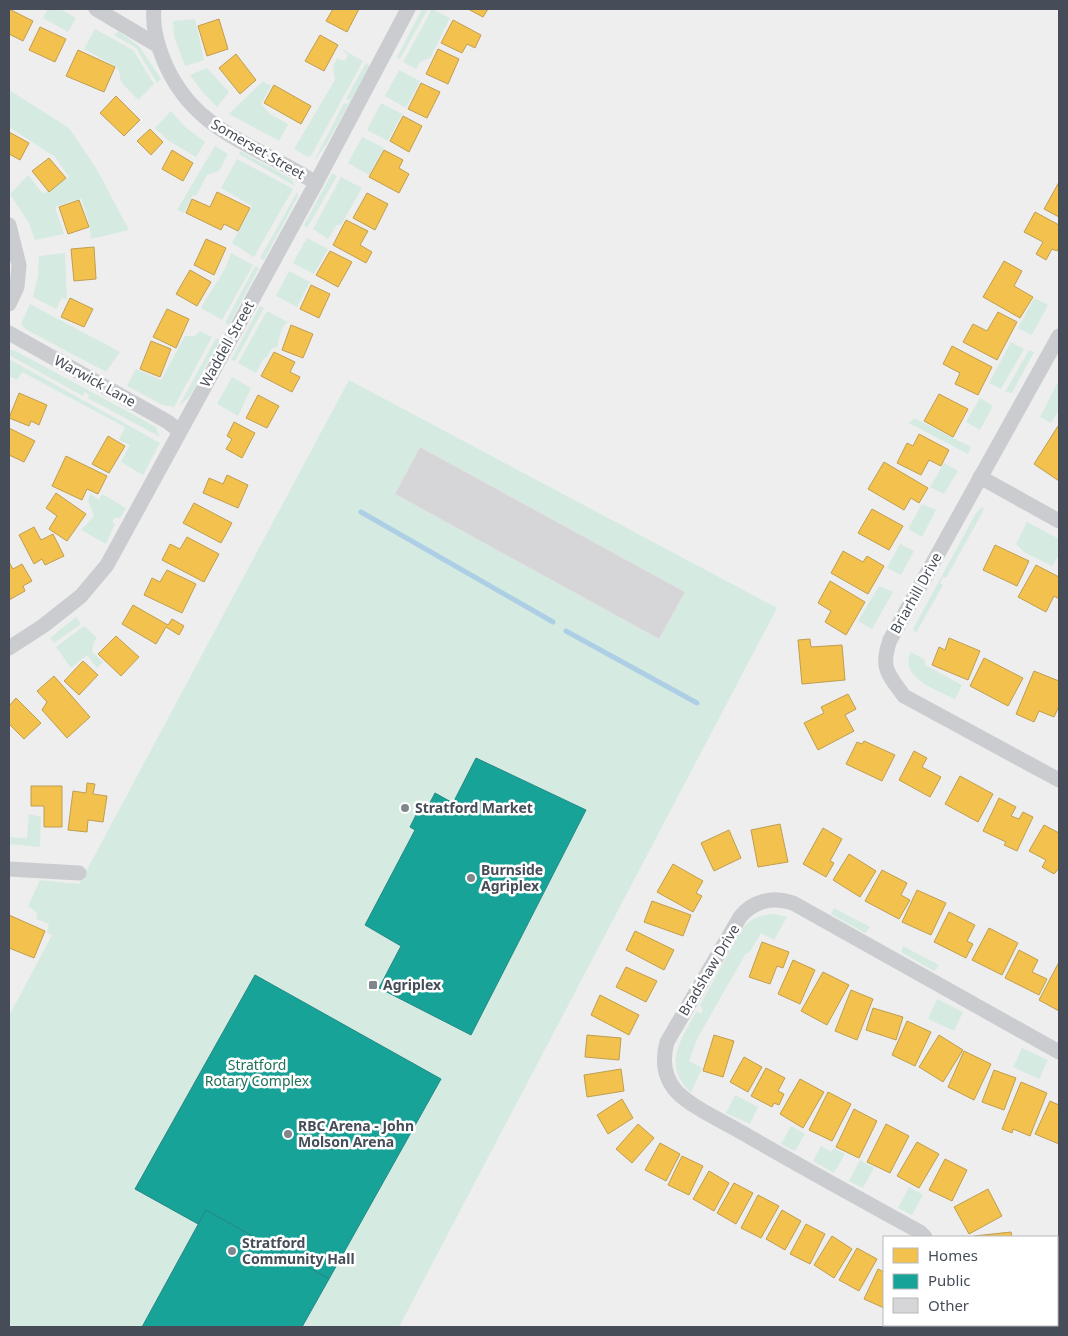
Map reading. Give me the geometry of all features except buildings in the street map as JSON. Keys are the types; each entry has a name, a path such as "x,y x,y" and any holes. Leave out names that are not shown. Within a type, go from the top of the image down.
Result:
{"street":[{"path":"96,9 157,45"},
{"name":"Somerset Street","path":"154,9 153,21 157,45 171,78 196,111 220,129 316,183"},
{"name":"Waddell Street","path":"9,648 43,626 81,596 107,565 316,183 408,9"},
{"path":"9,225 19,265 17,287 9,304"},
{"name":"Warwick Lane","path":"9,333 168,422 179,431"},
{"name":"Briarhill Drive","path":"1059,336 890,640 884,664 888,674 904,696 1059,780"},
{"path":"980,477 1059,521"},
{"path":"9,869 79,873"},
{"name":"Bradshaw Drive","path":"924,1236 920,1232 797,1165 684,1098 672,1085 665,1068 667,1042 740,917 749,908 760,902 780,900 792,903 1059,1052"}],"green space":[{"path":"48,9 60,9 76,18 68,32 43,18"},
{"path":"422,9 428,9 400,59 397,57"},
{"path":"432,9 450,18 430,58 420,62 416,69 403,62"},
{"path":"195,19 204,60 185,66 174,36 173,21"},
{"path":"95,29 133,50 154,84 138,100 121,82 119,71 115,66 84,49"},
{"path":"118,31 139,46 161,79 157,83 136,48 114,35"},
{"path":"342,49 363,61 311,156 308,157 294,149 335,80 333,67 337,58 344,61 348,56"},
{"path":"366,63 370,66 326,145 314,161 344,103 347,104 350,100 346,99"},
{"path":"207,68 229,92 217,107 204,94 190,75"},
{"path":"399,70 420,81 406,108 385,96"},
{"path":"263,81 271,86 261,104 270,114 288,124 279,141 229,114"},
{"path":"9,90 69,128 96,168 129,230 91,239 89,223 81,198 55,207 64,234 35,240 29,223 10,194 28,175 43,194 69,177 55,157 9,127"},
{"path":"381,103 402,114 388,141 367,130"},
{"path":"171,111 184,126 205,142 196,157 169,141 155,128"},
{"path":"362,137 384,148 369,175 348,163"},
{"path":"215,146 228,154 219,171 207,175 196,196 193,195 184,213 177,210"},
{"path":"240,151 292,179 295,186 239,154"},
{"path":"237,159 293,189 254,257 232,243 252,206 221,188"},
{"path":"332,173 337,176 307,228 304,225"},
{"path":"341,177 362,188 341,225 337,225 328,239 313,229"},
{"path":"297,192 298,196 264,260 260,258"},
{"path":"307,238 328,249 314,274 293,263"},
{"path":"65,253 67,300 62,298 56,309 33,297 38,276 39,256"},
{"path":"231,253 253,265 222,320 201,308 222,275"},
{"path":"255,266 259,268 229,325 225,323"},
{"path":"289,271 310,282 297,307 276,296"},
{"path":"1034,298 1048,305 1032,335 1018,328"},
{"path":"30,304 120,352 106,372 27,330 21,324"},
{"path":"260,306 264,308 235,361 231,360"},
{"path":"267,311 288,322 282,328 277,347 272,348 256,373 238,363"},
{"path":"200,331 212,337 174,407 163,405 127,386 136,369 161,380 185,336 195,336"},
{"path":"216,338 220,340 190,396 179,406"},
{"path":"1011,342 1024,349 1001,389 989,383"},
{"path":"9,350 14,350 156,427 160,437 88,398 89,395 85,392 83,396 9,355"},
{"path":"1029,350 1034,352 1012,393 1005,392"},
{"path":"9,359 160,443 143,475 121,462 130,445 119,440 125,427 22,372 17,380 9,376"},
{"path":"232,377 251,388 238,416 217,404"},
{"name":"Stratford Rotary Complex","path":"349,380 777,608 399,1327 9,1327 9,1016 52,935 47,933 49,924 36,919 37,913 28,906 40,880 79,884"},
{"path":"1059,380 1059,410 1051,423 1040,417"},
{"path":"980,398 993,406 980,430 966,422"},
{"path":"914,418 971,447 968,454 909,423"},
{"path":"944,463 958,471 944,494 930,487"},
{"path":"90,494 99,500 102,494 126,508 120,518 115,518 112,521 115,524 106,544 81,530 94,516 88,500"},
{"path":"922,504 936,510 922,537 908,529"},
{"path":"982,507 984,509 981,515 946,578 943,577 940,583 943,585 916,633 913,629 976,513"},
{"path":"1027,522 1059,539 1059,555 1052,566 1024,552 1016,544"},
{"path":"900,544 914,551 901,575 887,568"},
{"path":"879,586 893,592 872,629 858,621"},
{"path":"76,617 81,624 54,643 50,638"},
{"path":"84,626 97,638 92,652 103,662 97,668 87,655 71,668 56,647"},
{"path":"911,652 925,660 925,665 962,685 955,699 921,682 914,675 908,661"},
{"path":"29,814 41,817 40,847 9,844 9,837 27,838"},
{"path":"834,908 870,927 865,933 831,914"},
{"path":"774,914 787,917 774,940 761,933 749,953 746,953 697,1039 689,1061 702,1068 691,1093 677,1072 677,1053 684,1033 696,1012 701,1014 703,1010 700,1005 742,929 756,918"},
{"path":"903,946 939,965 934,971 901,952"},
{"path":"937,999 963,1012 954,1031 928,1019"},
{"path":"1022,1048 1048,1060 1039,1079 1013,1067"},
{"path":"735,1095 758,1107 750,1124 726,1113"},
{"path":"791,1126 805,1134 795,1151 781,1144"},
{"path":"821,1146 831,1152 834,1148 845,1154 834,1173 813,1161"},
{"path":"860,1160 874,1168 863,1188 849,1181"},
{"path":"909,1187 923,1195 912,1215 898,1208"}],"waterway":[{"path":"361,512 553,622"},
{"path":"566,631 697,703"}],"place":[{"name":"Stratford Market","path":"405,808"},
{"name":"Burnside Agriplex","path":"471,878"},
{"name":"Agriplex","path":"373,985"},
{"name":"RBC Arena - John Molson Arena","path":"288,1134"},
{"name":"Stratford Community Hall","path":"232,1251"}]}
